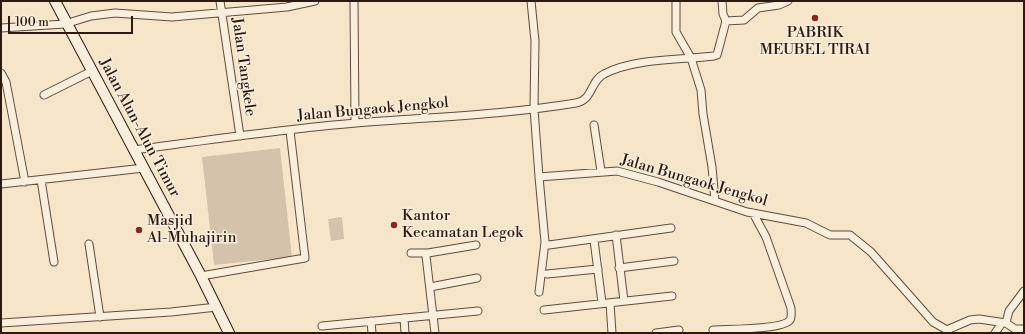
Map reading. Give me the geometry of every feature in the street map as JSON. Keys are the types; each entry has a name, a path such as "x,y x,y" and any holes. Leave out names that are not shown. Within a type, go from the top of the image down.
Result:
{"street":[{"name":"Jalan Alun-Alun Timur","path":"54,1 201,276 229,333"},
{"name":"Jalan Tangkele","path":"220,1 240,136"},
{"path":"1,28 65,24 91,16 114,13 172,17 287,7 315,1"},
{"path":"354,1 355,123"},
{"path":"531,1 535,41 534,109 545,242 539,292"},
{"path":"676,1 676,32 691,58 701,90 703,114 712,167 714,201"},
{"path":"722,1 723,14 726,21 744,20 758,8 779,5 788,1"},
{"name":"Jalan Bungaok Jengkol","path":"134,150 355,123 534,109 584,100 590,94 596,80 603,74 637,64 717,55 726,21"},
{"path":"44,95 92,71"},
{"path":"1,73 6,82 25,182"},
{"path":"594,125 601,171"},
{"path":"201,276 305,258 290,130"},
{"path":"1,184 144,168"},
{"name":"Jalan Bungaok Jengkol","path":"539,177 601,171 617,171 753,213 806,223 830,235 850,235 872,252 940,328 948,330 966,321 979,318 1004,323 1015,329 1024,329"},
{"path":"41,180 54,262"},
{"path":"713,330 751,329 780,325 791,319 792,308 766,237 753,213"},
{"path":"549,245 594,240 616,235 671,228"},
{"path":"616,235 624,301"},
{"path":"594,240 602,303"},
{"path":"89,244 100,317"},
{"path":"411,253 428,253 476,245"},
{"path":"428,253 426,256 435,333"},
{"path":"619,268 674,261"},
{"path":"547,274 598,269"},
{"path":"430,287 476,278"},
{"path":"995,333 1004,323 1009,311 1024,291"},
{"path":"544,310 672,296"},
{"path":"610,303 612,333"},
{"path":"1,324 171,312 217,307"},
{"path":"322,326 478,311"},
{"path":"404,318 405,333"},
{"path":"371,321 372,333"},
{"path":"656,333 679,330"}],"shaded area":[{"path":"280,148 292,257 214,265 202,157"},
{"path":"342,217 344,239 331,241 328,219"}],"place":[{"name":"PABRIK MEUBEL TIRAI","path":"815,18"},
{"name":"Kantor Kecamatan Legok","path":"394,225"},
{"name":"Masjid Al-Muhajirin","path":"139,230"}]}
